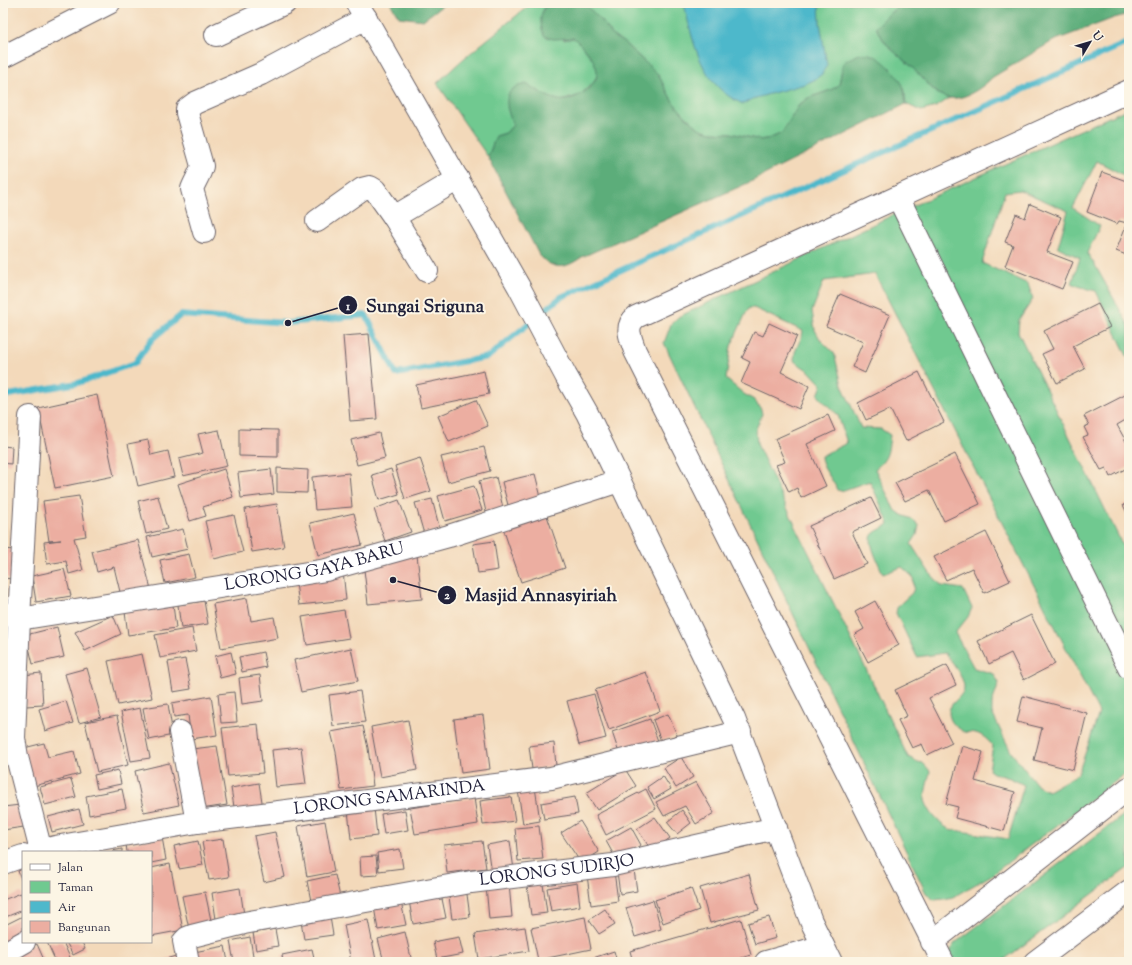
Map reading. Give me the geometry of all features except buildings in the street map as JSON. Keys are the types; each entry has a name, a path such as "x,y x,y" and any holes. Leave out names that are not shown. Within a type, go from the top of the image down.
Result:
{"street":[{"path":"3,57 109,3"},
{"path":"216,35 285,3"},
{"path":"204,232 192,189 202,166 187,109 195,103 261,74 361,11 519,287 587,413 740,732 811,921 827,954 766,962"},
{"path":"943,962 638,358 628,326 636,317 1129,91"},
{"path":"394,217 458,179"},
{"path":"317,221 362,189 370,187 375,190 394,217 427,271"},
{"path":"898,197 1129,668"},
{"path":"30,416 11,616 14,738 17,757 42,851"},
{"name":"LORONG GAYA BARU","path":"11,616 326,570 449,536 619,481"},
{"path":"180,732 197,822"},
{"name":"LORONG SAMARINDA","path":"47,851 197,822 551,778 740,732"},
{"path":"932,942 1129,788"},
{"name":"LORONG SUDIRJO","path":"188,962 184,941 186,938 244,923 471,882 613,865 776,828"},
{"name":"LORONG SAMARINDA","path":"3,863 22,858"},
{"path":"1034,962 1129,890"},
{"path":"3,954 22,943"}],"green space":[{"path":"390,3 446,3 423,20 399,17"},
{"path":"532,3 549,3 545,6 564,40 574,38 594,61 598,73 594,82 580,95 561,101 545,96 536,89 507,107 513,125 506,133 496,136 488,157 437,83 462,60"},
{"path":"549,3 584,3 602,21 614,37 623,42 658,74 673,102 686,117 700,129 711,132 731,133 760,140 771,138 782,133 799,105 808,98 831,90 839,85 843,63 852,57 862,54 874,56 885,63 895,73 904,89 906,104 748,183 582,257 570,264 565,266 555,266 544,260 539,255 488,157 496,136 506,133 513,125 508,111 507,101 510,92 514,88 526,84 550,98 559,100 571,99 578,96 590,87 597,76 596,66 591,57 574,38 553,39 544,36 541,18 543,10"},
{"path":"584,3 902,3 876,27 879,34 891,49 915,70 934,91 940,95 950,98 936,107 921,111 906,104 904,88 843,63 839,85 831,90 808,98 799,105 782,133 771,138 760,140 731,133 711,132 700,129 686,117 673,102 658,74 623,42 614,37 602,21"},
{"path":"902,3 1129,3 1129,14 1114,18 1053,41 993,77 982,87 968,95 953,98 946,97 935,91 891,48 879,33 876,27"},
{"path":"1129,108 1129,178 1097,161 1073,208 1100,226 1087,253 1129,326 1129,360 1096,291 1072,283 1080,258 1058,247 1068,211 1020,190 1005,192 982,263 1028,284 1033,299 1019,320 1018,332 1129,558 1129,771 990,876 953,897 934,900 926,893 664,343 671,324 678,317 897,213","holes":["875,274 1099,713 1078,774 1048,791 1038,786 1011,752 992,713 992,703 999,683 994,674 974,668 955,633 968,617 972,608 963,589 942,586 929,572 911,544 917,535 919,525 912,519 902,515 894,509 875,469 880,465 887,454 890,435 881,429 861,428 842,385 834,353 820,339 815,330 812,311 824,281","749,308 754,308 803,331 795,352 794,361 809,371 822,385 818,395 838,415 847,443 821,456 823,465 837,490 841,491 870,481 889,524 873,534 871,537 872,547 883,574 902,567 913,577 914,588 912,593 900,604 896,613 917,657 945,653 960,674 964,687 961,695 949,710 949,716 952,722 964,732 981,735 993,746 989,770 1024,785 1008,839 949,829 938,821 926,804 925,794 930,771 923,763 908,757 757,444 756,429 762,414 761,409 754,400 726,379 731,346"]},
{"path":"1129,811 1129,867 1001,962 949,962 951,950 955,943"}],"water":[{"path":"684,3 819,3 820,23 827,65 822,74 814,80 752,99 743,104 729,96 717,86 708,75 701,62 691,33"}],"waterway":[{"path":"3,396 78,383 135,363 152,339 181,315 288,323 366,315 396,374 488,357 561,297 1129,42"}],"place":[{"name":"Sungai Sriguna","path":"288,323"},
{"name":"Masjid Annasyiriah","path":"393,580"}]}
